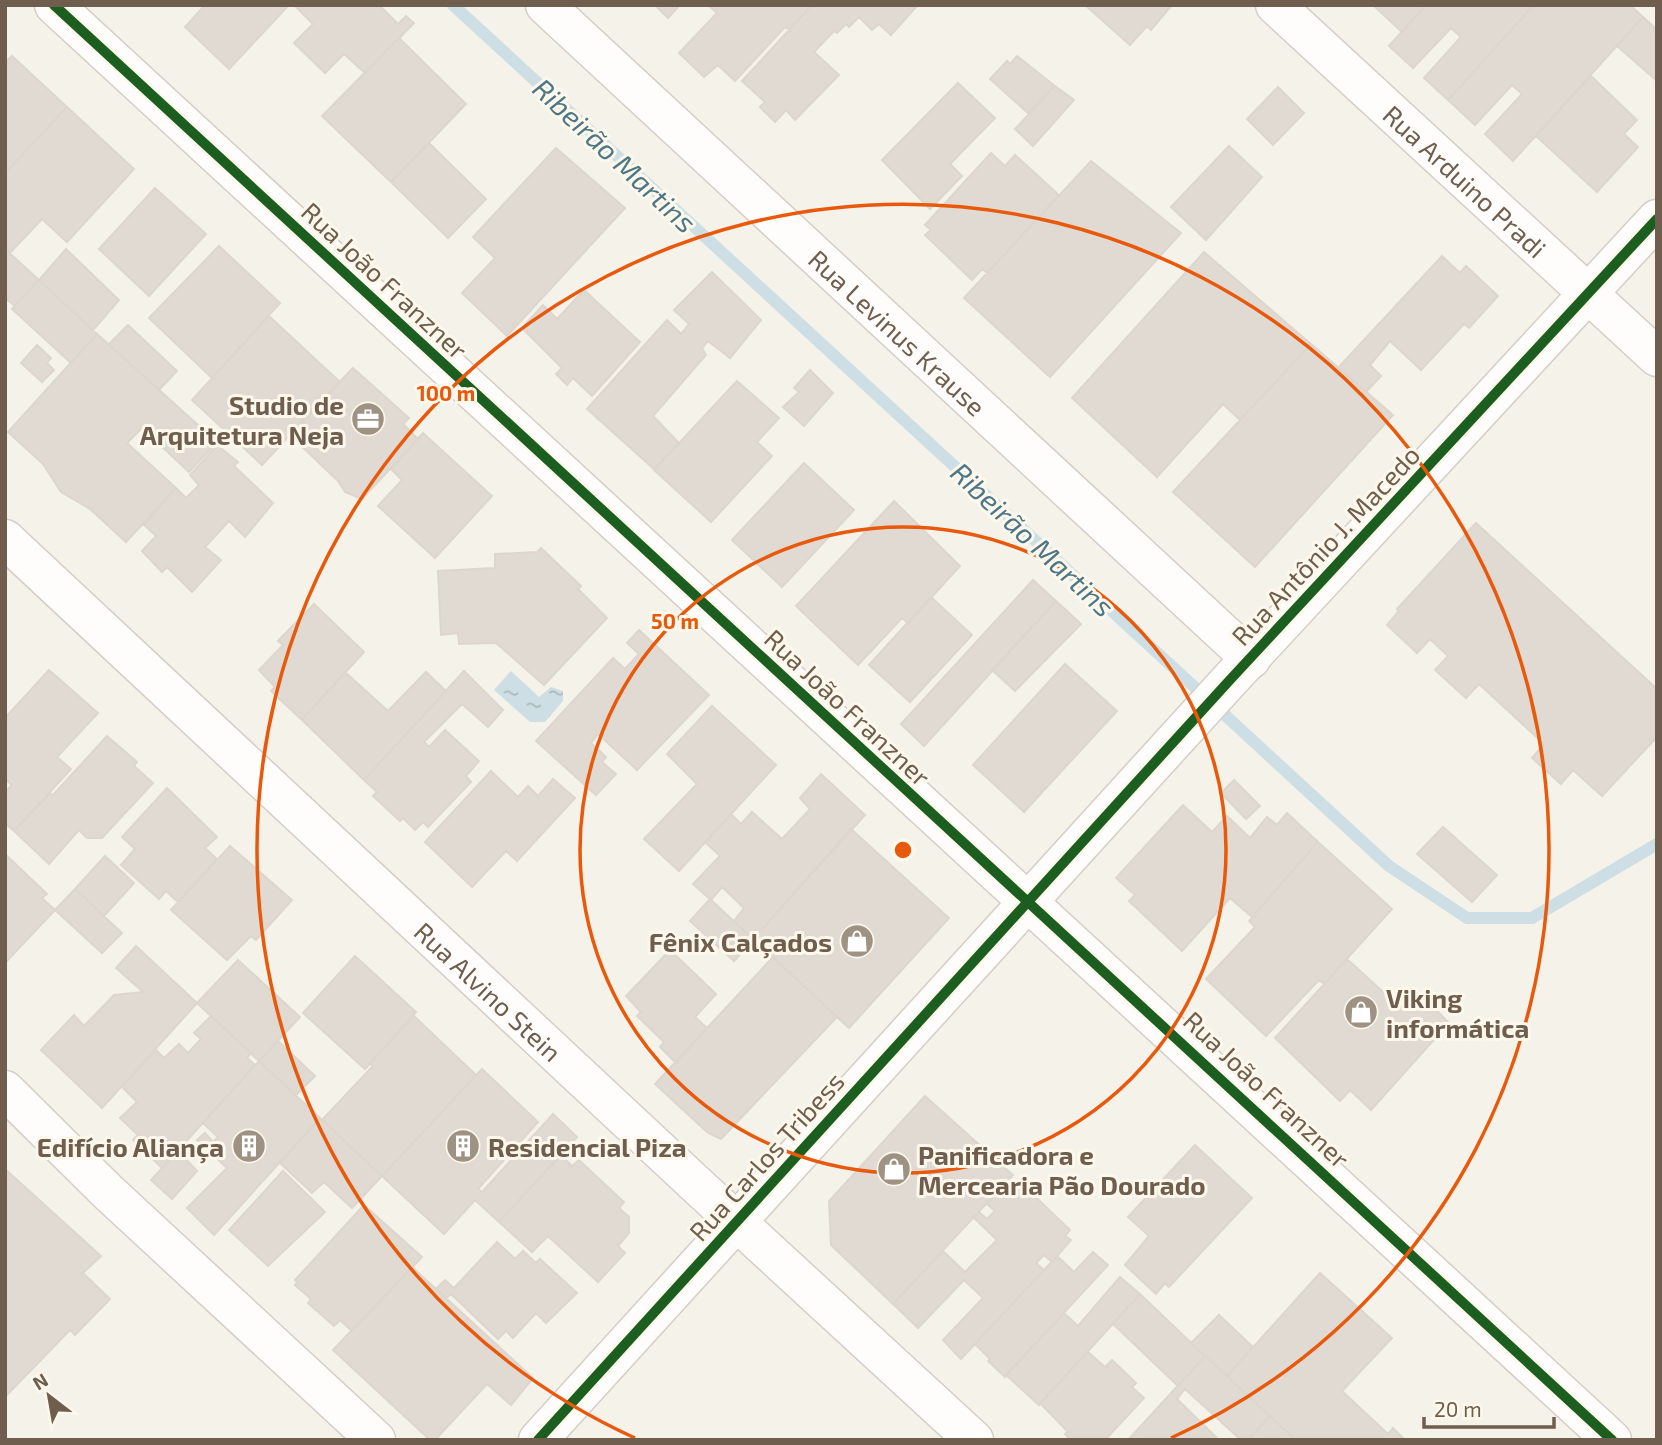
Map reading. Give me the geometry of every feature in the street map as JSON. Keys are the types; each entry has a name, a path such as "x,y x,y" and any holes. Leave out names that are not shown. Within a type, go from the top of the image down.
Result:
{"street":[{"name":"Rua João Franzner","path":"54,5 1612,1440"},
{"name":"Rua Levinus Krause","path":"545,5 1240,670"},
{"name":"Rua Arduino Pradi","path":"1275,5 1657,357"},
{"name":"Rua Antônio J. Macedo","path":"1028,903 1657,219"},
{"name":"Rua Alvino Stein","path":"5,539 974,1440"},
{"name":"Rua Carlos Tribess","path":"538,1440 1028,903"},
{"path":"5,1090 108,1192 376,1440"}],"water":[{"path":"511,671 539,697 551,687 563,691 563,701 545,722 530,722 494,690"}],"building":[{"path":"205,5 289,5 229,69 185,27"},
{"path":"294,5 379,5 398,24 406,16 414,23 365,73 344,54 325,73 294,43 313,24"},
{"path":"655,5 680,5 668,18"},
{"path":"708,5 812,5 789,30 785,27 735,81 718,65 704,77 679,53 717,13"},
{"path":"812,5 916,7 891,35 879,24 872,30 859,17 849,27 846,24 837,33 834,31 814,52 839,75 795,120 786,110 775,122 760,107 765,102 742,81"},
{"path":"1085,5 1172,5 1151,30 1147,26 1130,45"},
{"path":"1373,5 1426,5 1402,32"},
{"path":"1426,5 1532,7 1448,100 1424,78 1461,37 1451,28 1413,68 1389,46"},
{"path":"1534,5 1630,5 1643,17 1513,161 1485,134 1522,94 1512,85 1475,125 1448,100"},
{"path":"1643,17 1657,30 1657,81 1617,46"},
{"path":"399,38 466,104 391,182 322,116"},
{"path":"12,56 67,107 5,173 5,63"},
{"path":"1017,56 1055,86 1028,113 990,79 1007,61 1010,64"},
{"path":"1591,76 1637,120 1624,134 1638,147 1597,192 1536,136"},
{"path":"958,83 995,118 950,164 962,176 930,209 882,160"},
{"path":"1055,86 1074,100 1033,146 1015,129"},
{"path":"1278,87 1304,113 1273,145 1247,119"},
{"path":"67,107 134,169 67,242 42,219 10,253 5,249 5,173"},
{"path":"429,143 486,199 448,238 391,182"},
{"path":"1229,146 1262,177 1206,240 1171,207"},
{"path":"556,148 625,208 507,336 462,293 495,258 473,237"},
{"path":"991,153 1005,166 1015,155 1059,195 987,273 982,269 972,280 925,235 931,230 925,225"},
{"path":"1091,161 1181,233 1050,377 964,298"},
{"path":"155,188 206,234 149,296 99,249"},
{"path":"219,246 280,303 212,378 149,318"},
{"path":"5,249 39,280 15,306 5,298"},
{"path":"66,249 119,300 93,330 39,280"},
{"path":"1204,252 1311,344 1240,420 1223,404 1157,477 1072,398"},
{"path":"1442,256 1460,273 1466,266 1498,296 1469,328 1464,324 1421,370 1390,341 1370,365 1381,376 1366,392 1338,368"},
{"path":"712,272 761,320 730,358 708,341 702,348 706,355 653,416 679,443 654,469 587,409 667,320 681,334 689,324 674,310"},
{"path":"39,280 97,334 71,363 12,309"},
{"path":"584,290 640,342 592,396 573,378 567,385 556,374 562,368 522,328 543,305 557,319"},
{"path":"269,316 340,382 262,465 192,400"},
{"path":"128,325 177,371 159,390 109,344"},
{"path":"97,334 217,442 189,472 142,428 127,443 176,488 126,542 90,509 61,492 43,464 8,432"},
{"path":"1311,344 1393,415 1255,567 1173,492"},
{"path":"37,345 51,358 47,363 54,370 42,382 21,363"},
{"path":"353,368 409,418 403,424 418,439 362,499 345,492 338,481 297,442 309,430 301,422"},
{"path":"810,370 833,393 804,426 783,407 799,392 794,388"},
{"path":"737,381 779,418 757,442 772,456 711,522 654,470"},
{"path":"423,433 492,496 435,558 378,506 402,480 391,469"},
{"path":"217,445 238,462 234,466 273,503 245,537 229,521 205,547 221,560 192,592 167,567 162,572 142,551 156,536 144,525 176,488 186,498 199,485 190,475"},
{"path":"804,463 854,510 782,587 732,540"},
{"path":"894,501 960,566 908,623 902,618 858,665 796,606"},
{"path":"1476,523 1657,689 1657,737 1602,796 1573,770 1561,784 1532,758 1544,744 1479,684 1466,698 1435,670 1448,656 1430,639 1417,653 1387,625 1399,611 1397,609"},
{"path":"541,548 581,586 578,589 607,618 544,685 496,643 459,644 458,633 441,635 438,571 495,568 495,554 537,552"},
{"path":"1033,580 1056,601 924,746 901,724"},
{"path":"931,597 972,635 910,702 869,665"},
{"path":"1056,601 1081,624 1015,691 992,670"},
{"path":"314,604 364,652 302,720 271,691 275,687 259,670 283,645 278,641"},
{"path":"639,630 709,695 637,770 598,734 591,743 606,757 602,762 616,774 596,795 536,741 613,658 625,669 639,654 627,643"},
{"path":"1065,664 1117,711 1024,812 973,765"},
{"path":"49,670 98,713 57,757 71,769 14,831 5,823 5,792 12,785 5,779 5,718"},
{"path":"464,671 503,710 488,727 462,704 424,742 429,747 445,730 479,761 466,776 471,782 428,827 423,822 415,830 403,818 400,821 373,796 377,792 364,780"},
{"path":"345,672 388,711 426,672 446,691 364,780 302,720"},
{"path":"712,706 776,765 679,871 644,839 697,784 667,754"},
{"path":"107,736 137,762 134,766 153,783 102,838 87,838 79,830 49,864 14,831 50,793 53,795"},
{"path":"491,771 518,797 528,786 538,796 553,779 575,798 517,861 506,851 472,887 425,842"},
{"path":"821,774 865,815 753,939 734,921 744,908 722,887 711,900 693,884 720,856 705,842 731,814 741,824 752,812 782,839 810,809 800,798"},
{"path":"1234,780 1260,806 1246,819 1221,793"},
{"path":"167,788 217,837 205,848 217,859 178,902 166,891 159,899 121,865 135,849 122,837"},
{"path":"1183,805 1212,832 1227,816 1250,838 1267,817 1277,825 1287,813 1318,842 1252,917 1230,898 1182,951 1129,901 1135,895 1116,878"},
{"path":"1443,827 1497,875 1472,902 1417,854"},
{"path":"851,829 949,918 849,1028 753,939"},
{"path":"1318,842 1392,909 1324,984 1319,980 1266,1036 1206,979 1255,927 1249,921"},
{"path":"230,846 292,900 256,940 251,936 227,960 171,910"},
{"path":"5,854 47,894 42,898 55,910 5,963"},
{"path":"105,856 134,883 104,916 75,889"},
{"path":"75,889 122,933 102,953 55,910"},
{"path":"710,899 754,940 734,961 690,921"},
{"path":"136,946 197,1003 102,1108 41,1050 74,1015 84,1026 114,995 143,992 116,968"},
{"path":"670,950 716,994 695,1017 707,1028 676,1063 660,1047 664,1042 637,1016 641,1012 626,996"},
{"path":"355,956 416,1012 365,1069 303,1013"},
{"path":"773,957 837,1017 721,1139 708,1133 655,1084"},
{"path":"1347,959 1394,1002 1406,989 1427,1009 1431,1005 1449,1023 1371,1110 1350,1090 1340,1101 1275,1038"},
{"path":"238,960 300,1017 259,1061 197,1003"},
{"path":"211,1016 251,1053 247,1058 255,1065 162,1168 133,1140 138,1135 120,1118 137,1102 122,1087 156,1050 164,1058 179,1044 188,1053 201,1039 194,1033"},
{"path":"414,1016 476,1075 382,1176 322,1120 373,1066 370,1063"},
{"path":"278,1041 315,1076 296,1095 259,1061"},
{"name":"Edifício Aliança","path":"259,1061 320,1118 214,1235 187,1208 227,1168 197,1140 205,1133 213,1142 218,1137 203,1123"},
{"name":"Residencial Piza","path":"482,1069 538,1122 478,1189 482,1192 553,1114 577,1137 499,1222 475,1200 444,1234 382,1176"},
{"path":"925,1096 1013,1175 893,1304 831,1245 829,1201"},
{"path":"320,1118 382,1176 352,1208 324,1182 312,1193 280,1163"},
{"path":"1195,1145 1252,1198 1169,1287 1165,1283 1156,1294 1125,1265 1149,1236 1128,1217"},
{"path":"178,1151 197,1171 172,1199 151,1180"},
{"path":"561,1155 572,1166 579,1160 624,1202 619,1208 629,1217 629,1233 618,1246 625,1253 598,1282 548,1236 532,1252 499,1222"},
{"path":"5,1169 101,1256 83,1273 110,1299 75,1335 70,1330 5,1397"},
{"path":"283,1171 325,1212 268,1266 229,1230"},
{"path":"1020,1182 1070,1230 1065,1236 1071,1240 1052,1262 1044,1255 1036,1263 1044,1270 961,1359 943,1340 983,1298 964,1280 918,1328 893,1304 943,1251 965,1272 997,1240 973,1217 979,1212 987,1219 995,1211 987,1204 1005,1183 1013,1190"},
{"path":"364,1205 422,1257 352,1331 340,1320 334,1326 308,1303 311,1299 295,1285 295,1280"},
{"path":"497,1242 515,1259 523,1251 536,1263 540,1259 577,1293 546,1323 536,1313 513,1338 506,1331 498,1339 451,1294 446,1298 436,1289 445,1280 454,1288"},
{"path":"1093,1252 1108,1265 1005,1377 975,1344 1057,1256 1074,1272"},
{"path":"412,1267 533,1378 511,1405 487,1384 435,1440 430,1440 333,1350"},
{"path":"1320,1273 1392,1338 1342,1391 1388,1434 1393,1428 1405,1440 1296,1440 1227,1376"},
{"path":"1120,1277 1140,1294 1039,1405 1006,1375 1064,1313 1078,1326"},
{"path":"1140,1294 1205,1356 1178,1386 1113,1324"},
{"path":"1219,1315 1253,1347 1227,1376 1191,1343"},
{"path":"1088,1352 1105,1367 1112,1360 1136,1383 1132,1387 1144,1398 1105,1440 1071,1440 1065,1434 1068,1432 1040,1403"},
{"path":"1205,1356 1270,1416 1248,1440 1241,1440 1185,1389 1177,1399 1219,1440 1128,1440"},
{"path":"1270,1416 1296,1440 1248,1440"}],"waterway":[{"name":"Ribeirão Martins","path":"453,5 1389,866 1467,918 1532,918 1657,844"}],"cycle path":[{"path":"54,5 1612,1440"},
{"path":"538,1440 1228,682 1657,219"}],"place":[{"name":"Studio de Arquitetura Neja","path":"368,419"},
{"name":"Fênix Calçados","path":"857,941"},
{"name":"Viking informática","path":"1361,1012"},
{"name":"Edifício Aliança","path":"249,1146"},
{"name":"Residencial Piza","path":"463,1146"},
{"name":"Panificadora e Mercearia Pão Dourado","path":"894,1169"}]}
